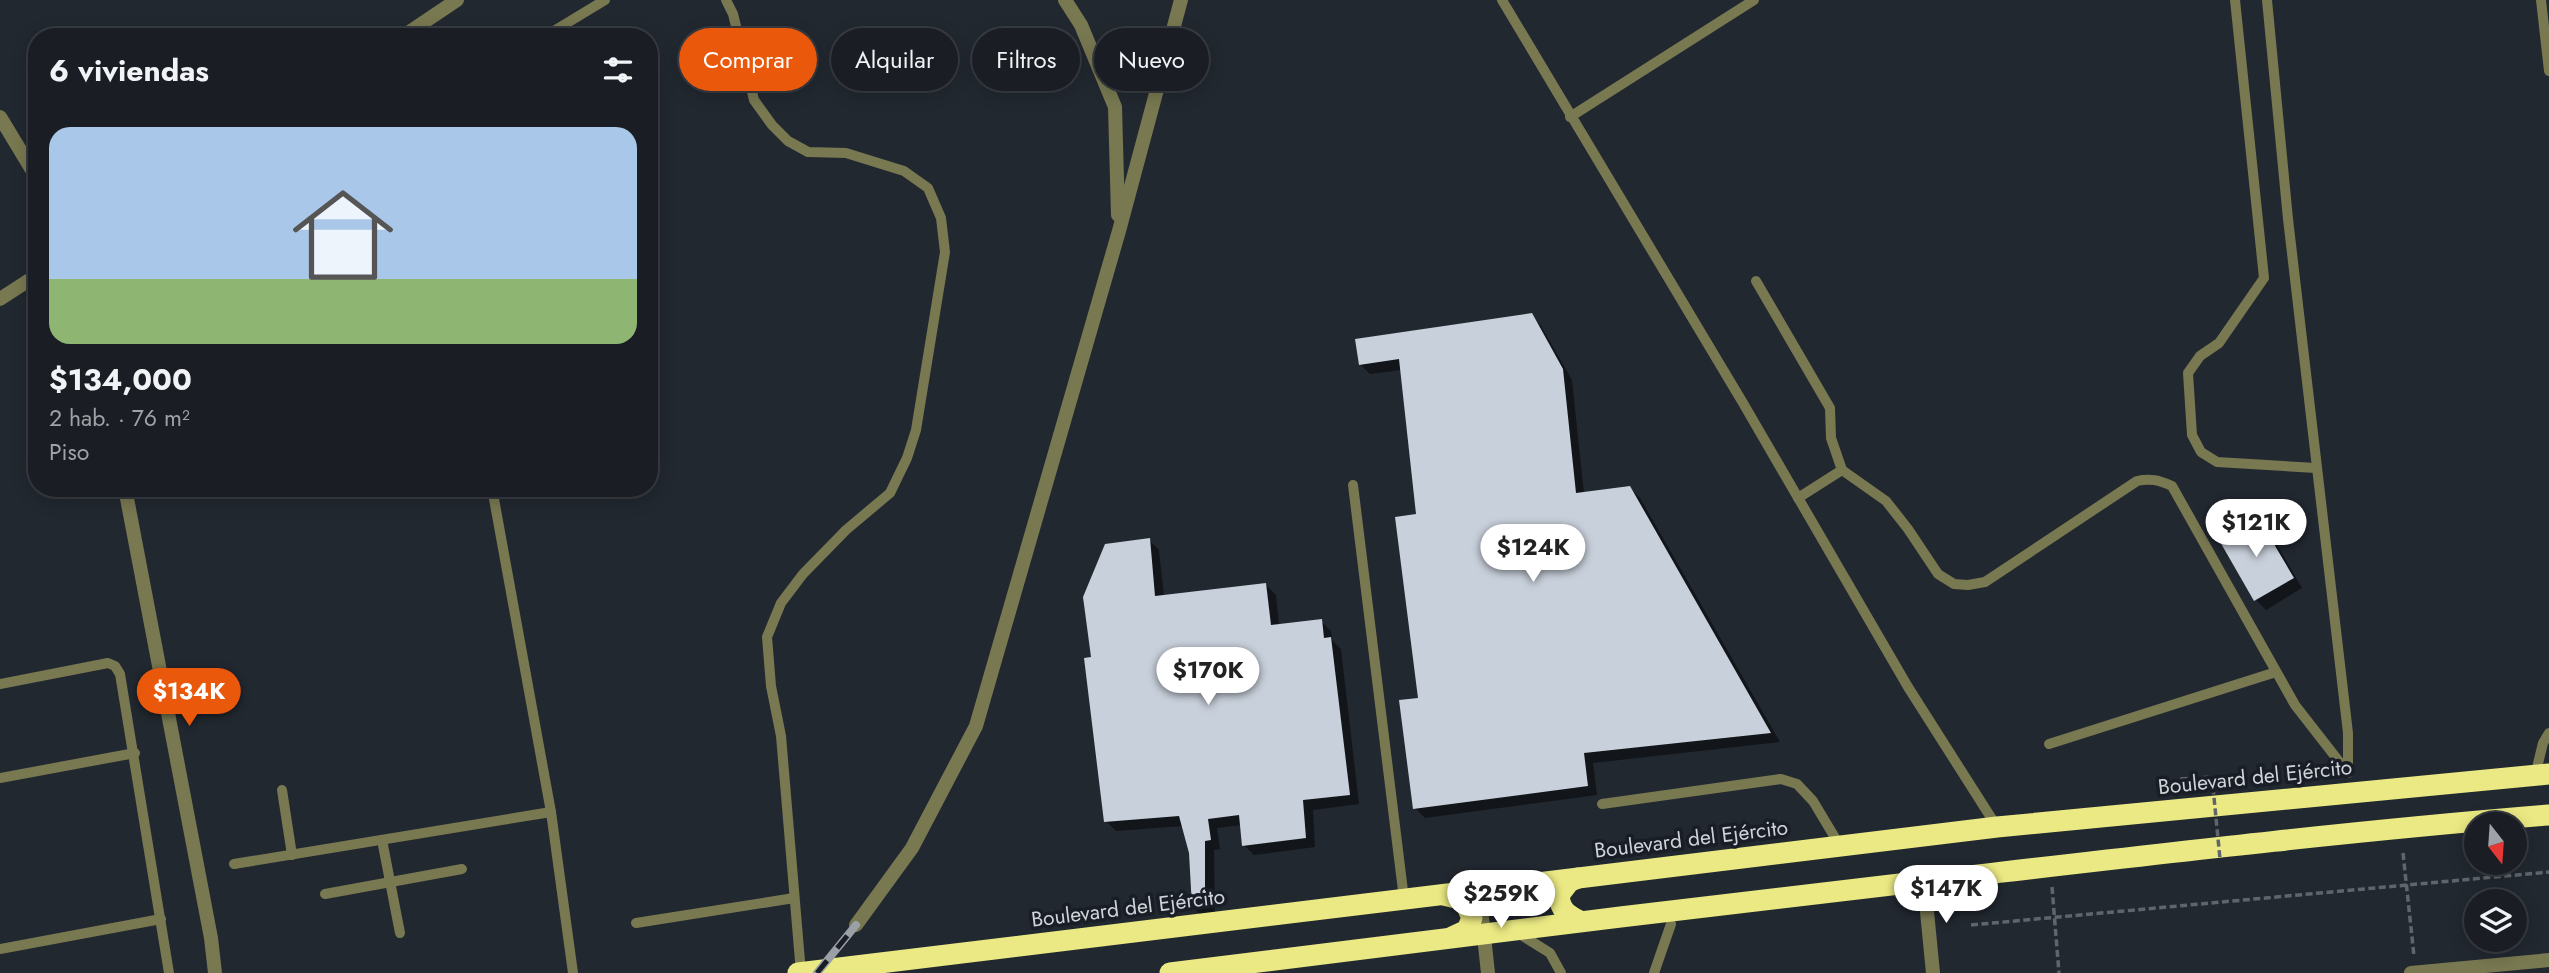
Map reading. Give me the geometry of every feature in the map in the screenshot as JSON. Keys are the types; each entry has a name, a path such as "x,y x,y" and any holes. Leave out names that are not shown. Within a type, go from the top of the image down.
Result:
{"highway":[{"name":"Boulevard del Ejército","path":"799,973 2349,782 2542,775"},
{"path":"1170,973 1580,921 2198,848 2419,825 2549,815"},
{"path":"1578,877 1569,882 1559,895 1564,912 1580,921"},
{"path":"1443,895 1464,900 1472,918 1466,930 1450,938"}],"street":[{"path":"415,28 457,0"},
{"path":"1065,0 1082,25 1115,107 1119,231"},
{"path":"856,925 912,848 976,726 1119,231 1181,0"},
{"path":"0,117 28,163"},
{"path":"0,299 28,281"},
{"path":"127,497 211,938 215,973"},
{"path":"1924,881 1933,973"},
{"path":"1479,890 1488,973"},
{"path":"2413,973 2549,960"}],"lane":[{"path":"559,28 605,0"},
{"path":"726,0 733,14 754,100 772,125 788,141 808,152 846,153 904,171 928,188 941,218 945,252 916,430 907,458 890,493 846,530 803,574 780,603 767,637 771,686 781,736 799,973"},
{"path":"1502,0 1909,687 1997,827"},
{"path":"1570,117 1754,0"},
{"path":"2235,0 2264,278 2219,344 2200,356 2188,373 2192,435 2201,452 2217,462 2316,468"},
{"path":"2267,0 2288,219 2348,733 2349,782"},
{"path":"2541,0 2549,71"},
{"path":"1756,281 1830,408 1831,438 1842,470 1886,501 1908,528 1938,574 1954,584 1985,582 2137,481 2149,478 2172,486 2295,705 2349,782"},
{"path":"1798,498 1842,470"},
{"path":"1353,485 1404,899"},
{"path":"494,497 551,813 573,973"},
{"path":"0,684 108,663 115,666 121,674 169,973"},
{"path":"2049,744 2276,672"},
{"path":"2542,775 2543,743 2549,733"},
{"path":"0,778 135,754"},
{"path":"1602,804 1781,779 1797,784 1813,801 1840,846"},
{"path":"282,790 292,855"},
{"path":"234,864 551,813"},
{"path":"382,840 400,933"},
{"path":"325,894 462,869"},
{"path":"636,923 794,898"},
{"path":"0,949 160,919"},
{"path":"1654,973 1671,924"},
{"path":"1513,930 1550,953 1561,973"}],"path":[{"path":"2180,779 2212,777 2220,859"},
{"path":"2403,853 2413,973"},
{"path":"1970,925 2549,872"},
{"path":"2052,887 2059,973"}],"building":[{"path":"1532,313 1563,369 1576,493 1630,486 1771,733 1584,753 1588,786 1413,809 1399,700 1418,698 1395,517 1416,514 1399,359 1359,365 1355,339"},
{"path":"2258,517 2294,578 2254,601 2219,540"},
{"path":"1150,538 1155,596 1266,583 1271,625 1322,619 1324,638 1331,637 1350,795 1303,800 1306,838 1242,846 1239,815 1208,819 1211,840 1205,841 1205,907 1192,907 1189,853 1179,816 1104,822 1084,658 1091,657 1083,597 1105,544"}],"railway":[{"path":"817,973 856,925"}]}
